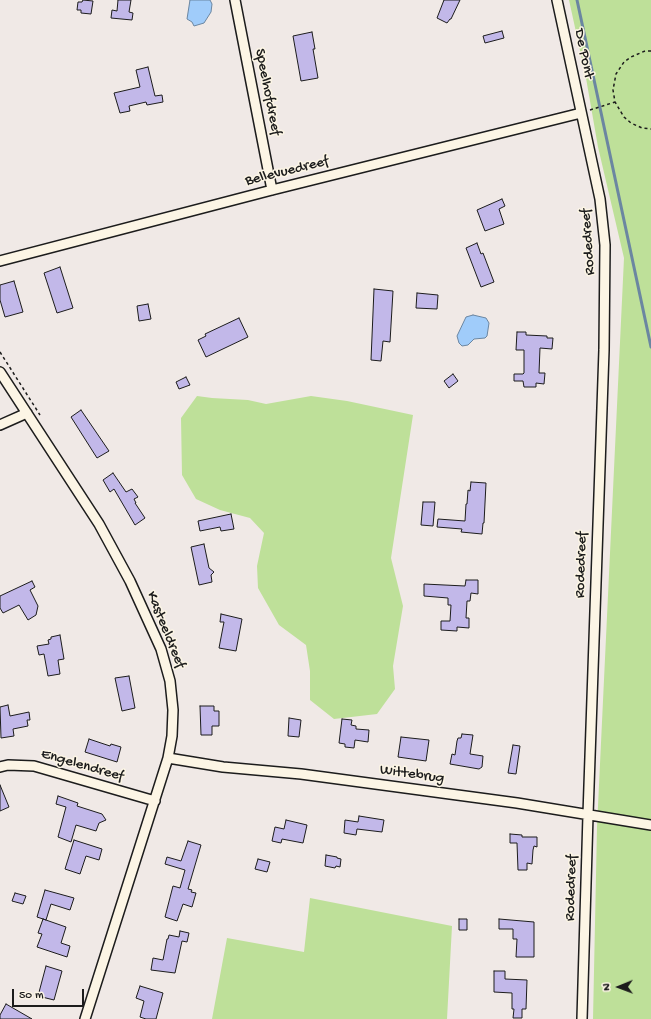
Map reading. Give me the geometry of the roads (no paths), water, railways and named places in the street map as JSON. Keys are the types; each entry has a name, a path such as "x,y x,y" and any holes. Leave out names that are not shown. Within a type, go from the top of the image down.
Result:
{"street":[{"name":"Speelhofdreef","path":"235,0 272,190"},
{"name":"De Pont","path":"557,0 581,113"},
{"name":"Bellevuedreef","path":"0,261 272,190 581,113"},
{"name":"Rodedreef","path":"581,113 600,199 605,251 604,358 582,1019"},
{"name":"Kasteeldreef","path":"0,372 99,524 130,581 161,649 170,681 173,710 172,736 168,758 85,1019"},
{"path":"0,425 27,413"},
{"name":"Wittebrug","path":"168,758 223,767 301,774 509,802 651,824"},
{"name":"Engelendreef","path":"0,767 8,765 34,766 155,801"}],"water":[{"path":"190,0 210,0 212,4 211,12 204,23 194,26 192,22 187,19"},
{"path":"473,315 486,318 489,323 487,336 485,338 474,339 468,345 462,346 459,343 457,336 466,317"}],"waterway":[{"path":"577,0 651,347"}]}
